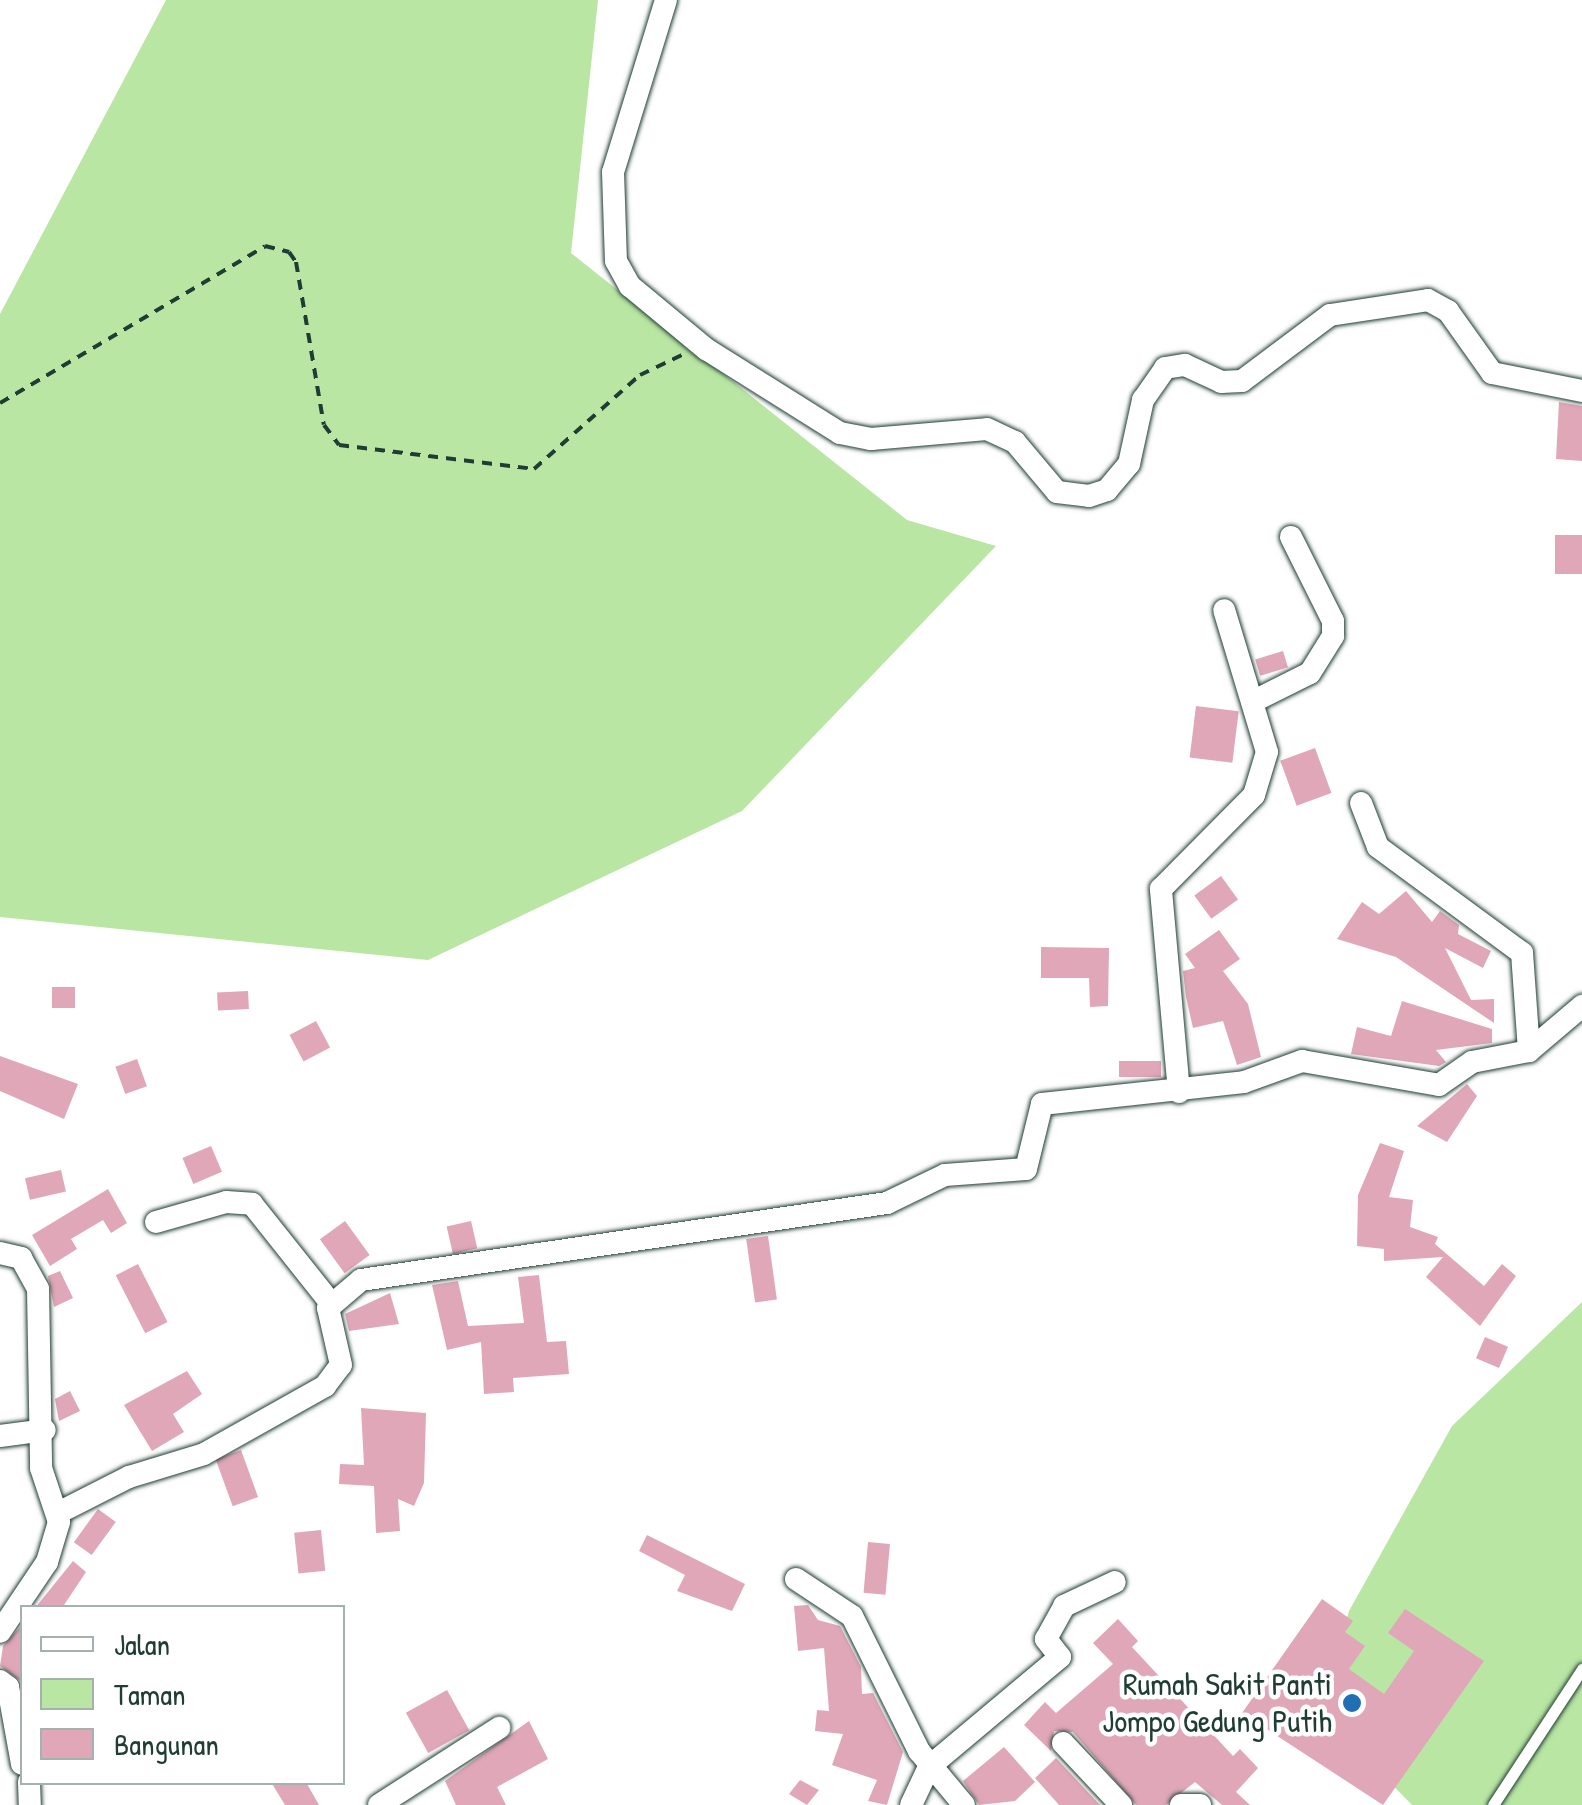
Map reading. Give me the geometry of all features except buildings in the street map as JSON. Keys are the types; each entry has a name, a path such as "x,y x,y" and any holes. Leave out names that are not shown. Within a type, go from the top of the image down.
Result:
{"street":[{"path":"666,0 613,172 612,245 630,286 706,350 802,413 857,438 968,427 1002,434 1057,492 1078,497 1107,490 1122,474 1149,385 1165,368 1185,365 1221,382 1242,381 1330,315 1440,304 1492,374 1582,391"},
{"path":"1256,700 1310,673 1333,636 1333,621 1291,537"},
{"path":"1179,1092 1161,889 1254,794 1268,752 1256,700 1224,610"},
{"path":"1361,803 1378,847 1522,953 1528,1051"},
{"path":"330,1302 385,1274 533,1260 887,1203 945,1175 1020,1170 1035,1158 1039,1105 1179,1092 1259,1078 1302,1061 1439,1085 1472,1062 1528,1051 1582,1006"},
{"path":"58,1514 129,1478 204,1454 325,1386 340,1364 330,1302 252,1204 226,1202 156,1222"},
{"path":"0,1253 21,1258 36,1283 45,1430 42,1477 58,1514 47,1562 0,1632"},
{"path":"0,1436 45,1430"},
{"path":"796,1579 852,1616 930,1767 964,1805"},
{"path":"911,1805 930,1767 1060,1657 1046,1639 1064,1606 1115,1582"},
{"path":"0,1681 8,1687 20,1753"},
{"path":"378,1805 499,1728"},
{"path":"1063,1742 1121,1805"},
{"path":"1181,1805 1200,1805"}],"lane":[{"path":"1493,1805 1582,1669"}],"path":[{"path":"0,403 265,246 289,252 296,262 324,426 339,445 534,468 640,374 706,350"}],"green space":[{"path":"166,0 598,0 571,253 907,520 996,546 742,811 428,960 0,917 0,314"},
{"path":"1582,1302 1582,1805 1412,1805 1321,1712 1349,1611 1452,1426"}],"place":[{"name":"Rumah Sakit Panti Jompo Gedung Putih","path":"1352,1703"}]}
